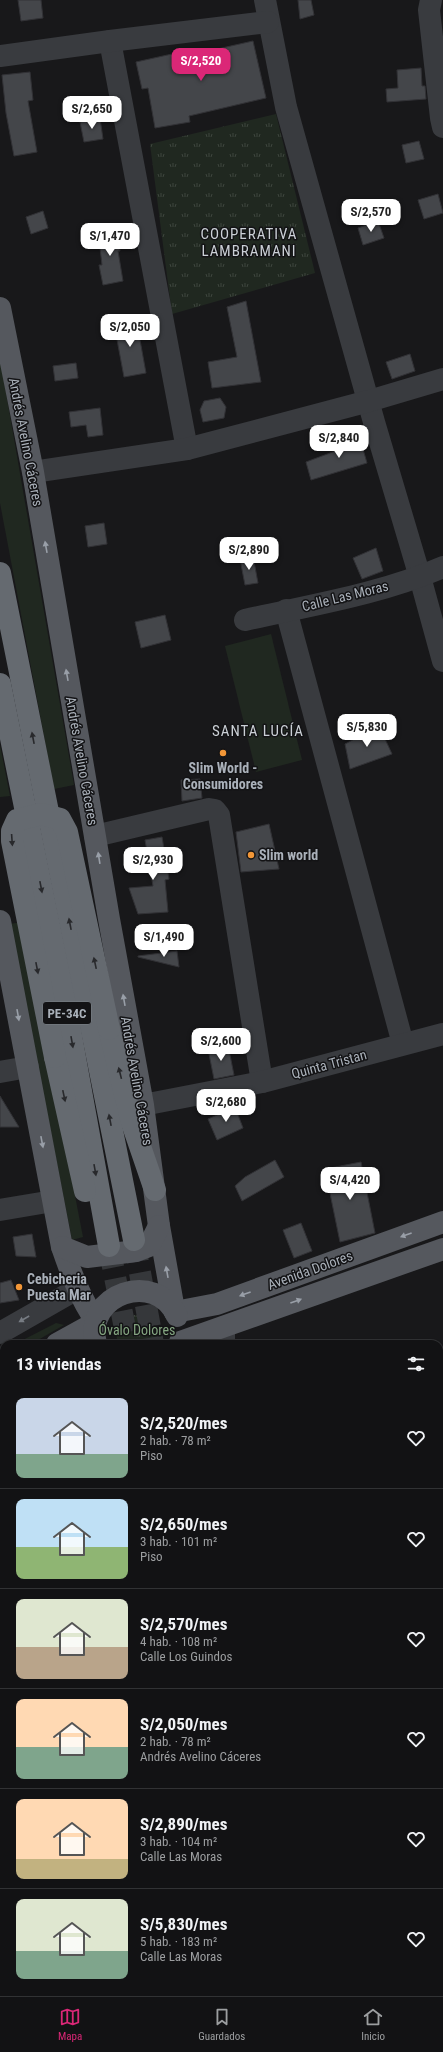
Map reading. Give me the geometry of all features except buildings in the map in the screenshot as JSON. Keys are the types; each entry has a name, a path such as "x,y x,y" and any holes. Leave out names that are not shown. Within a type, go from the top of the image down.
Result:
{"highway":[{"name":"PE-34C","path":"0,573 134,1240"},
{"name":"PE-34C","path":"0,684 68,1019 109,1243 89,1211 55,1057 12,841 12,831 17,820 42,814 60,819 67,832 109,1029 132,1123 155,1190"}],"main road":[{"name":"Andrés Avelino Cáceres","path":"0,308 33,472 95,836 143,1105 159,1226 175,1311"},
{"path":"1,929 62,1247 77,1289 96,1330"},
{"name":"Avenida Dolores","path":"175,1311 217,1304 443,1222"},
{"path":"62,1247 87,1257 136,1251 149,1246 159,1226"},
{"name":"Avenida Dolores","path":"196,1340 224,1335 443,1249"},
{"path":"96,1330 102,1309 112,1299 124,1292 138,1290 152,1293 164,1300 175,1311 180,1327 180,1340"},
{"path":"68,1340 96,1330"}],"street":[{"path":"265,0 268,22 286,107 443,661"},
{"path":"431,0 429,10 440,118 443,127"},
{"path":"0,56 268,22"},
{"path":"110,41 187,449"},
{"path":"33,472 187,449 369,401 443,378"},
{"name":"Calle Las Moras","path":"245,620 390,586 420,577 443,567"},
{"path":"286,610 403,1044"},
{"path":"95,836 209,809 215,810 219,815 262,1082"},
{"name":"Quinta Tristan","path":"143,1105 262,1082 443,1034"},
{"path":"0,1072 28,1067"},
{"path":"0,1210 53,1201"},
{"path":"0,1333 77,1289"}],"green space":[{"path":"276,114 315,273 172,314 150,144"},
{"path":"0,358 74,785 54,789 0,503"},
{"path":"271,634 302,760 256,772 225,646"},
{"path":"0,745 10,796 0,797"},
{"path":"22,922 83,1237 72,1240 10,924"},
{"name":"Óvalo Dolores","path":"134,1315 149,1320 155,1328 156,1340 117,1340 119,1326 129,1317"},
{"path":"56,1323 64,1325 38,1340 23,1340"}],"tunnel":[{"path":"134,1240 152,1340"},
{"path":"109,1246 127,1340"}],"place":[{"name":"Slim World - Consumidores","path":"223,753"},
{"name":"Slim world","path":"251,855"},
{"name":"Cebicheria Puesta Mar","path":"19,1287"}],"district":[{"name":"COOPERATIVA LAMBRAMANI","path":"249,242"},
{"name":"SANTA LUCÍA","path":"258,731"}]}
